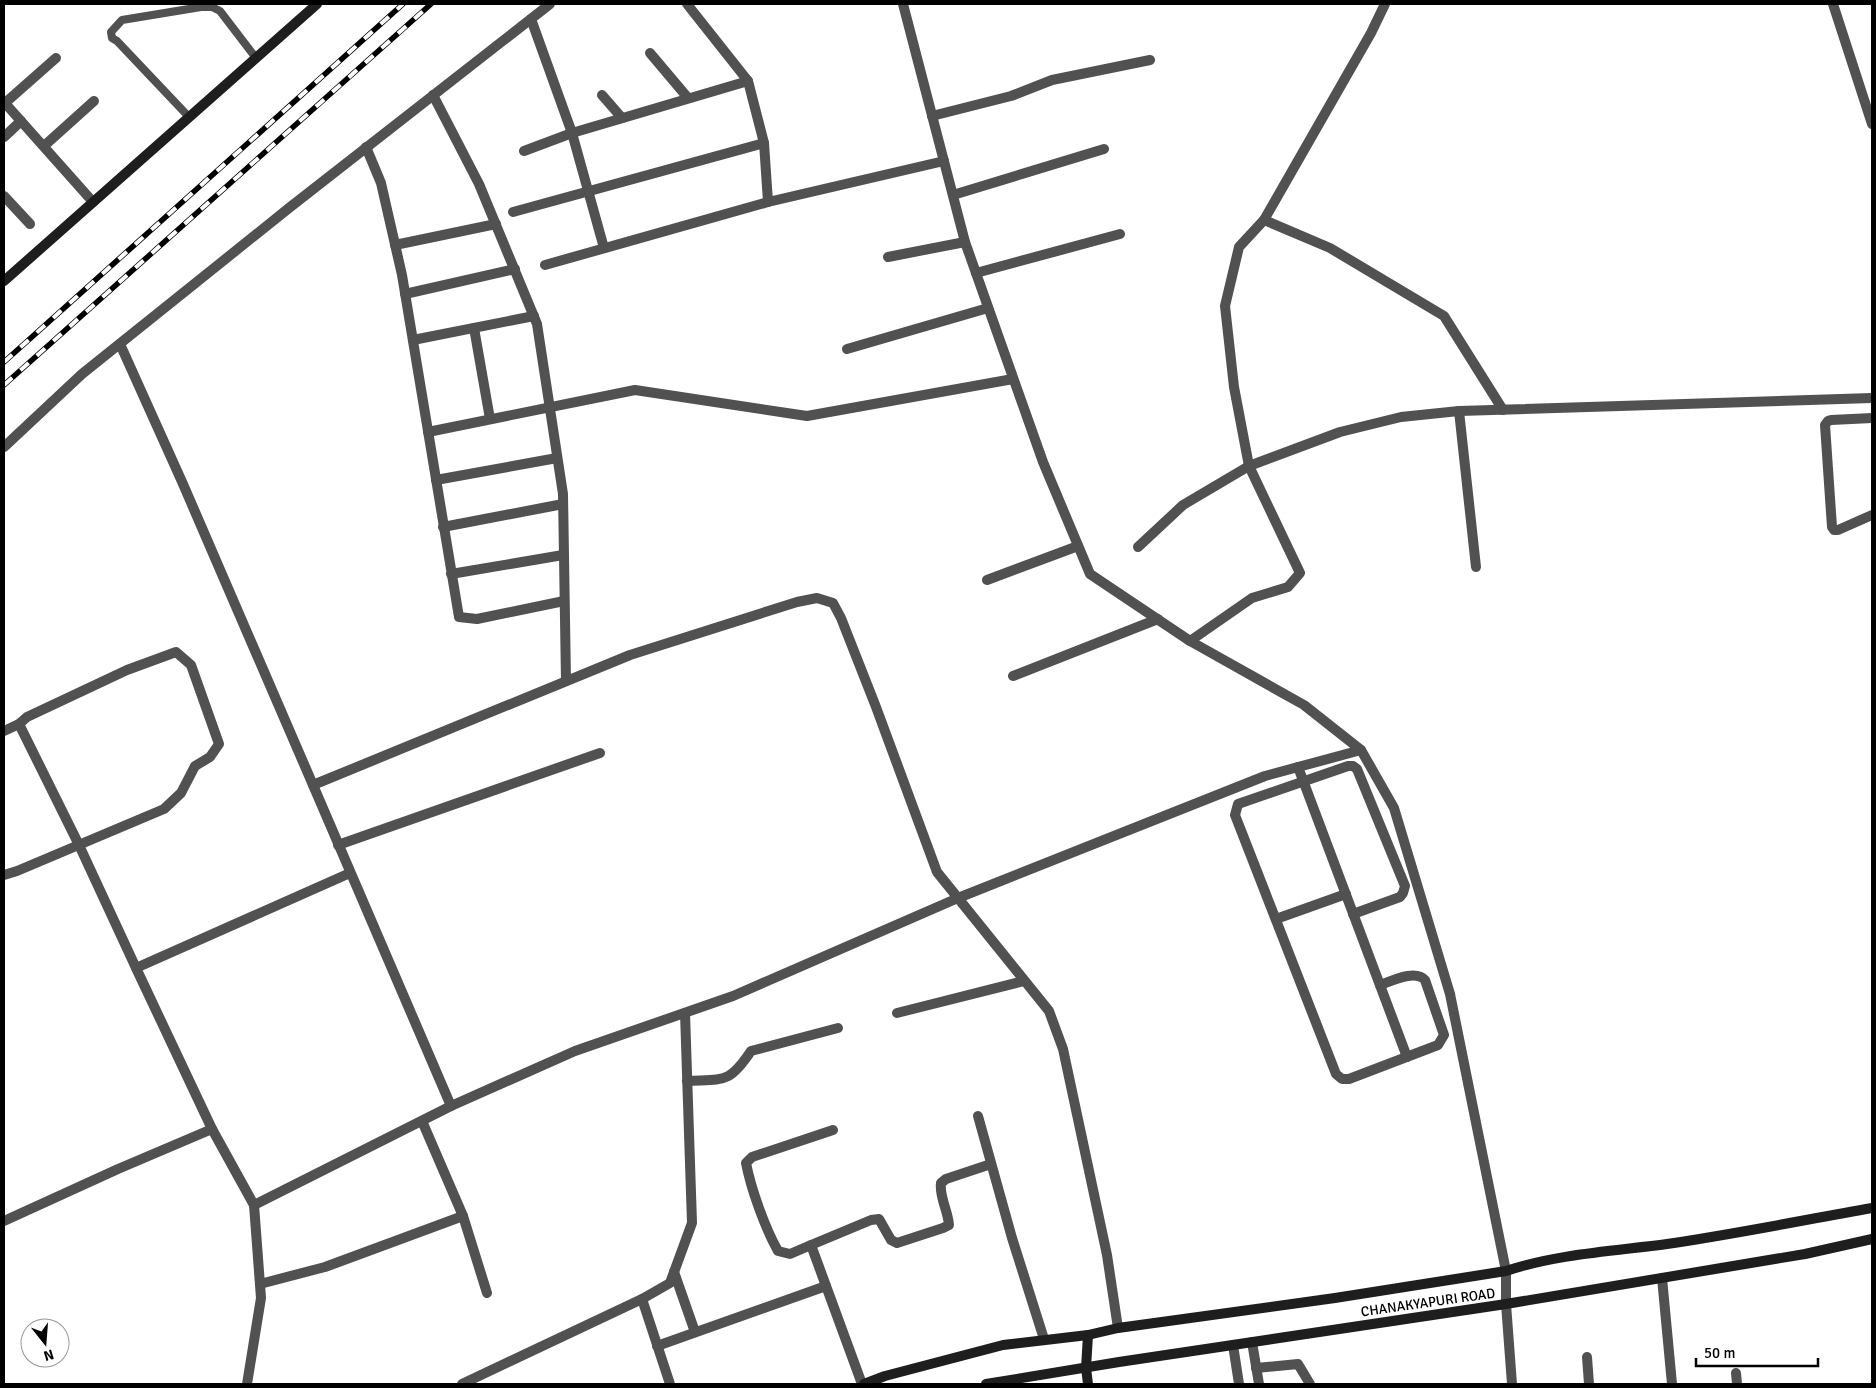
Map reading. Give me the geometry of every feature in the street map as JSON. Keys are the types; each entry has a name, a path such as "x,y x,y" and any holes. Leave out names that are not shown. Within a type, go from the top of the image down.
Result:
{"street":[{"path":"4,281 317,4"},
{"path":"4,448 82,374 550,4"},
{"path":"687,4 748,81 764,143 768,202"},
{"path":"903,4 965,242 1043,462 1090,574 1190,641 1304,705 1362,750 1394,808 1450,994 1506,1271 1506,1304 1512,1384"},
{"path":"1190,641 1252,598 1288,586 1300,573 1249,466 1234,387 1225,306 1238,247 1264,220 1385,4"},
{"path":"1833,4 1872,124"},
{"path":"531,19 572,133 604,248"},
{"path":"650,53 688,98"},
{"path":"56,58 4,102 94,202"},
{"path":"932,116 1011,96 1052,80 1150,60"},
{"path":"524,151 572,133 748,81"},
{"path":"433,95 479,184 537,324 563,504 566,681"},
{"path":"602,95 622,118"},
{"path":"44,146 94,101"},
{"path":"4,137 21,121"},
{"path":"513,212 764,143"},
{"path":"366,148 381,183 405,294 459,617 477,619 564,601"},
{"path":"953,195 1104,149"},
{"path":"545,265 768,202 944,161"},
{"path":"4,196 30,224"},
{"path":"1264,220 1330,248 1444,316 1503,410"},
{"path":"395,245 496,224"},
{"path":"976,273 1120,234"},
{"path":"888,257 965,242"},
{"path":"405,294 515,269"},
{"path":"847,349 988,308"},
{"path":"413,340 534,316"},
{"path":"474,328 490,420"},
{"path":"120,344 183,484 451,1106"},
{"path":"428,432 635,390 807,416 1013,378"},
{"path":"1138,547 1183,505 1249,466 1340,432 1401,417 1459,411 1872,398"},
{"path":"1459,411 1476,567"},
{"path":"1872,418 1831,420 1825,425 1832,527 1834,530 1838,530 1872,515"},
{"path":"436,480 557,458"},
{"path":"443,527 563,504"},
{"path":"987,580 1078,546"},
{"path":"451,574 563,555"},
{"path":"313,785 630,655 797,602 816,598 833,603 841,618 876,707 937,872 1049,1012 1062,1049 1107,1255 1118,1328"},
{"path":"1013,676 1158,619"},
{"path":"4,731 19,724 27,716 118,674 176,652 191,665 219,744 210,757 195,766 181,793 164,809 17,871 4,874"},
{"path":"19,724 79,845 212,1129 254,1205 261,1298 247,1384"},
{"path":"254,1205 451,1106 575,1051 733,996 958,898 1266,776 1362,750"},
{"path":"338,845 600,753"},
{"path":"1353,914 1400,897 1405,886 1358,769 1348,766 1238,804 1236,815 1336,1074 1342,1079 1349,1079 1438,1045 1444,1035 1425,980 1421,976 1414,974 1380,985"},
{"path":"1298,767 1406,1057"},
{"path":"136,968 350,873"},
{"path":"1276,919 1346,894"},
{"path":"897,1013 1024,981"},
{"path":"462,1384 642,1299 670,1283 692,1223 684,1013"},
{"path":"687,1081 725,1079 736,1072 750,1051 838,1028"},
{"path":"978,1116 1012,1238 1044,1339"},
{"path":"422,1121 463,1216 487,1293"},
{"path":"4,1221 212,1129"},
{"path":"833,1130 752,1157 746,1163 748,1174 771,1239 778,1252 790,1254 871,1220 879,1219 891,1240 897,1243 943,1228 949,1224 949,1218 940,1190 941,1183 946,1179 991,1164"},
{"path":"811,1245 863,1384 884,1376 1003,1345 1088,1335 1118,1328 1335,1298 1506,1271 1519,1266 1569,1257 1669,1243 1872,1208"},
{"path":"260,1284 324,1267 463,1216"},
{"name":"CHANAKYAPURI ROAD","path":"986,1384 1506,1304 1805,1254 1872,1239"},
{"path":"674,1272 695,1332"},
{"path":"1662,1278 1672,1384"},
{"path":"657,1346 826,1286"},
{"path":"642,1299 670,1384"},
{"path":"1088,1335 1086,1368 1088,1384"},
{"path":"1252,1342 1259,1384"},
{"path":"1233,1345 1239,1384"},
{"path":"1587,1357 1589,1384"},
{"path":"1256,1368 1298,1364 1310,1384"},
{"path":"1736,1373 1737,1384"}],"lane":[{"path":"189,117 112,38 111,32 122,20 201,7 212,7 220,11 256,58"}],"railway":[{"path":"4,362 403,4"},
{"path":"4,385 431,4"}]}
